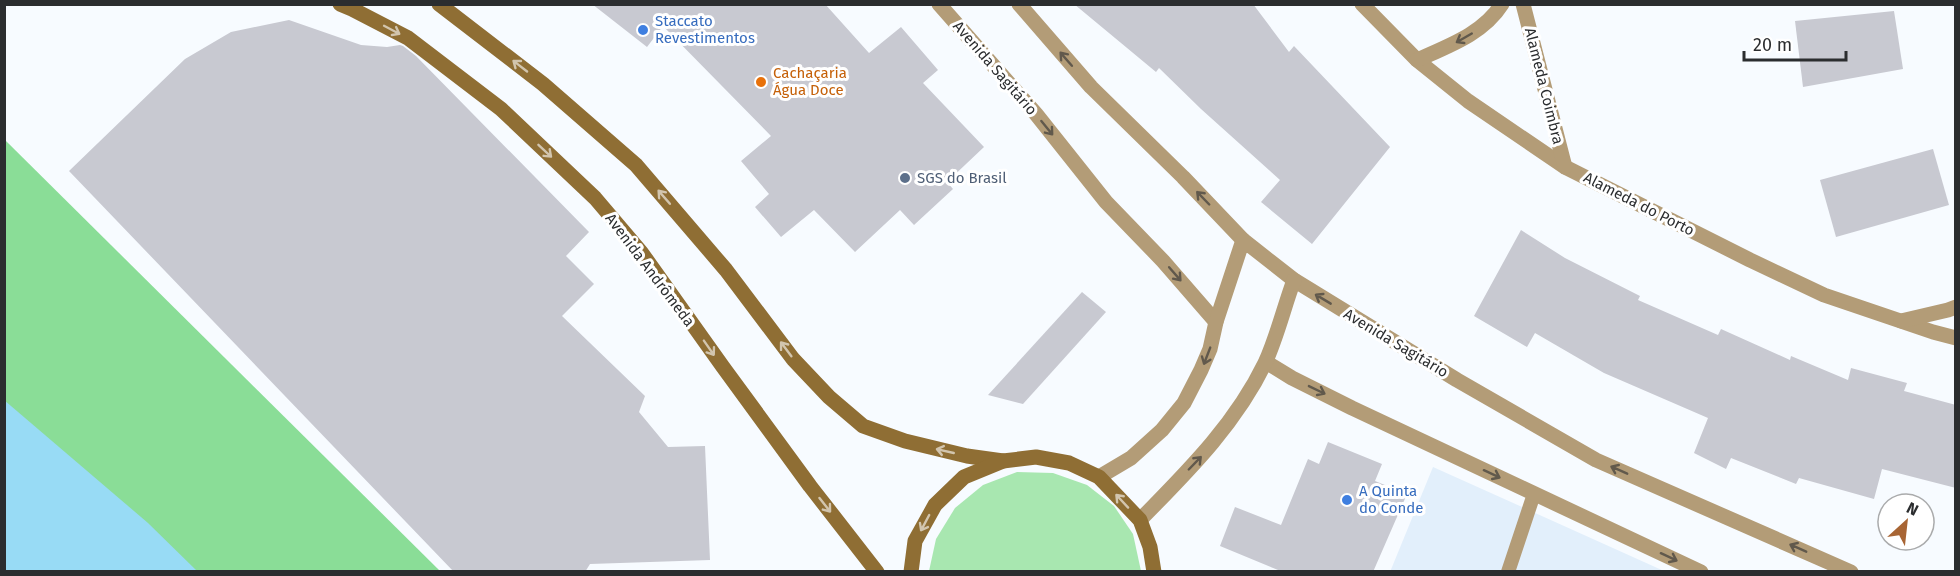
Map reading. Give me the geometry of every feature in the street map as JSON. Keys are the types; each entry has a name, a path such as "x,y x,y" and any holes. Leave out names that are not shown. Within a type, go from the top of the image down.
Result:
{"main road":[{"name":"Avenida Andrômeda","path":"340,4 418,45 501,109 595,198 641,252 810,486 877,572"},
{"path":"439,4 543,84 636,165 726,270 793,359 829,397 863,426 905,441 967,456 1003,461 1036,457 1069,463 1099,477 1140,520 1150,547 1154,572"},
{"path":"911,572 915,542 934,505 964,477 1003,461"}],"street":[{"name":"Avenida Sagitário","path":"939,4 1036,114 1106,202 1163,261 1216,322"},
{"name":"Avenida Sagitário","path":"1019,4 1091,87 1183,177 1243,240 1294,280 1457,380 1596,460 1851,572"},
{"name":"Alameda do Porto","path":"1362,4 1417,60 1468,101 1565,167 1824,295 1956,338"},
{"path":"1417,60 1465,38 1496,14 1502,4"},
{"name":"Alameda Coimbra","path":"1523,4 1565,167"},
{"path":"1099,477 1131,458 1162,430 1184,403 1206,359 1243,240"},
{"path":"1140,520 1202,456 1239,408 1266,362 1294,280"},
{"path":"1900,321 1956,307"},
{"path":"1266,362 1292,378 1701,572"}],"lane":[{"path":"1508,572 1534,494"}],"shaded area":[{"path":"1433,467 1664,571 1390,572"}],"green space":[{"path":"5,140 440,571 5,571"},
{"path":"1017,472 1053,473 1087,485 1114,506 1133,534 1141,571 929,571 936,539 955,508 983,485"}],"water":[{"path":"4,400 148,523 197,571 5,571"}],"building":[{"path":"592,4 825,4 869,53 901,27 938,70 923,83 984,147 947,182 953,189 914,225 900,210 855,252 814,210 781,237 755,207 769,194 741,161 771,136 663,26 647,47"},
{"path":"1074,4 1253,4 1289,52 1294,46 1390,147 1312,244 1261,202 1280,180 1159,68 1156,72"},
{"path":"1894,11 1903,69 1803,87 1795,21"},
{"path":"289,20 361,45 403,46 416,56 589,232 566,256 594,284 562,316 645,396 639,412 668,447 705,446 710,560 590,564 585,572 454,572 69,171 185,59 231,32"},
{"path":"1933,149 1949,205 1836,237 1820,180"},
{"path":"1521,230 1565,258 1640,296 1638,300 1718,335 1721,329 1790,360 1791,356 1848,380 1851,368 1907,383 1904,391 1956,405 1956,488 1882,469 1874,499 1799,478 1796,484 1731,458 1726,469 1694,453 1708,418 1604,373 1535,333 1527,347 1474,316"},
{"path":"1082,292 1106,312 1023,404 988,395"},
{"name":"A Quinta do Conde","path":"1328,442 1382,464 1375,481 1407,494 1373,572 1283,572 1220,546 1235,507 1281,525 1308,459 1319,464"}],"place":[{"name":"Staccato Revestimentos","path":"643,30"},
{"name":"Cachaçaria Água Doce","path":"761,82"},
{"name":"SGS do Brasil","path":"905,178"},
{"name":"A Quinta do Conde","path":"1347,500"}]}
